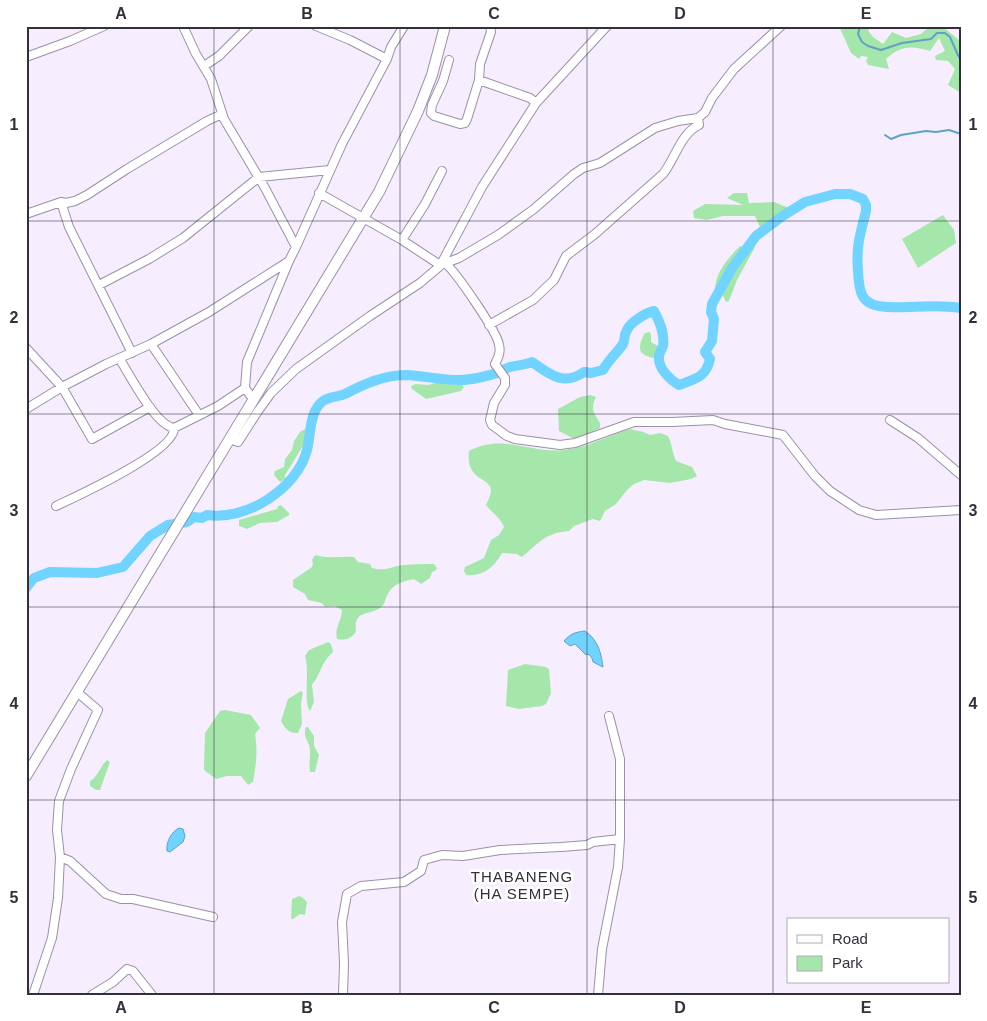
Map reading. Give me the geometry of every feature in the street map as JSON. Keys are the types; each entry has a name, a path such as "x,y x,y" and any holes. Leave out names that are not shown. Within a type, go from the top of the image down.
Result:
{"main road":[{"path":"26,776 379,192 418,111 432,75 445,26"}],"street":[{"path":"26,57 104,26"},
{"path":"183,26 196,54 211,79 222,114 259,177 296,247"},
{"path":"204,66 219,56 249,26"},
{"path":"316,26 350,40 387,59"},
{"path":"253,398 245,388 247,362 319,193 387,59 391,47 404,26"},
{"path":"449,60 431,110 434,116 460,124 464,123 467,119 479,80 479,71 491,32 490,26"},
{"path":"443,264 478,194 536,103 606,26"},
{"path":"229,439 238,442 271,393 296,369 420,283 443,264 459,258 498,235 534,209 574,174 583,168 600,163 655,128 678,121 698,118 705,112 712,98 734,69 781,26"},
{"path":"479,80 530,98 536,103"},
{"path":"26,214 61,202 75,201 88,195 127,169 222,114"},
{"path":"489,325 533,300 554,280 566,256 595,234 663,174 672,164 691,128 699,125 698,118"},
{"path":"99,285 183,238 259,177 330,170"},
{"path":"402,240 425,204 442,171"},
{"path":"319,193 443,264 489,325 499,343 495,364 505,378 505,385 494,403 490,420 492,425 507,436 515,439 560,445 575,443 634,422 713,420 783,435 815,476 830,491 859,510 876,515 961,510"},
{"path":"61,202 69,227 132,353"},
{"path":"26,409 62,387 151,344 243,292 289,261"},
{"path":"151,344 199,415"},
{"path":"26,348 62,387 92,439 150,406"},
{"path":"119,358 150,406 165,425 174,428 218,406 245,388"},
{"path":"890,420 918,438 961,475"},
{"path":"56,506 139,463 173,435 174,428"},
{"path":"33,995 53,932 58,898 60,856 56,830 59,801 98,710 77,692"},
{"path":"598,995 602,949 618,867 620,839 620,759 609,716"},
{"path":"343,995 342,922 347,894 361,886 404,882 421,870 424,860 442,855 463,856 500,850 578,846 620,839"},
{"path":"60,856 70,861 106,894 121,899 213,917"},
{"path":"92,995 113,982 128,969 133,971 152,995"}],"green space":[{"path":"839,26 874,26 868,30 873,37 883,44 892,32 906,38 921,34 930,26 942,26 959,40 961,37 961,49 957,58 961,63 961,93 948,85 955,69 948,61 936,60 935,56 945,51 939,38 930,51 907,48 892,54 886,59 889,69 868,65 866,61 868,57 861,56 859,59 851,53"},
{"path":"734,193 747,193 749,203 774,202 789,208 771,223 760,227 755,216 723,216 707,220 694,218 693,211 705,204 743,205 727,198"},
{"path":"943,215 954,230 956,243 918,268 902,239"},
{"path":"755,242 754,249 737,280 729,301 726,302 722,294 715,292 719,273 740,246 743,247 746,253"},
{"path":"649,332 651,334 651,342 658,346 655,358 645,355 640,350 642,338 645,333"},
{"path":"442,381 464,387 461,391 426,399 412,389 411,386 416,384 428,385"},
{"path":"590,395 596,397 593,408 600,423 600,428 576,440 559,431 558,409 580,397"},
{"path":"305,429 307,432 303,446 285,475 285,479 280,482 274,475 275,471 284,467 285,459 292,450 294,441 300,432"},
{"path":"630,429 650,435 660,433 668,436 676,461 692,467 697,476 670,483 644,480 634,484 616,504 605,511 600,521 593,519 574,526 569,531 548,536 522,557 517,554 502,553 495,563 483,573 466,575 465,567 484,558 491,540 499,535 504,527 499,518 486,505 490,496 490,486 478,477 471,468 469,451 494,444 552,450 573,449"},
{"path":"281,505 289,515 277,522 260,523 247,529 239,526 239,520 277,509"},
{"path":"315,555 354,557 358,562 370,564 372,568 377,569 423,564 434,564 437,568 432,572 430,578 421,584 414,579 394,587 388,593 384,604 379,609 361,615 356,624 356,632 354,634 348,639 340,640 337,639 336,635 342,610 335,606 325,607 322,603 308,600 305,594 293,587 293,580 312,567 312,560"},
{"path":"328,642 331,644 333,652 326,660 312,685 314,702 310,711 307,701 305,656 309,650"},
{"path":"525,664 549,669 551,693 546,704 542,706 519,709 506,706 508,670"},
{"path":"301,691 303,693 301,704 302,724 298,733 292,733 281,721 288,699"},
{"path":"225,710 251,715 260,728 255,734 256,758 253,782 248,785 241,776 227,776 216,779 204,770 205,733 220,711"},
{"path":"306,727 314,736 314,746 319,755 315,772 310,772 310,751 305,734"},
{"path":"107,760 110,762 100,790 96,790 90,786 90,781"},
{"path":"299,896 307,902 305,915 300,914 291,919 292,899"}],"water":[{"path":"585,631 593,638 598,647 603,667 593,662 588,654 586,655 575,644 570,646 564,641 573,634"},
{"path":"179,828 183,829 185,836 183,842 170,852 167,851 167,844 170,838"}],"waterway":[{"path":"860,26 858,34 862,42 881,50 902,43 931,39 937,33 945,33 950,37 961,62"},
{"path":"885,135 891,139 901,135 926,131 949,130 961,134"},
{"path":"26,588 34,578 50,572 97,573 123,567 150,536 168,525 187,522 194,517 202,518 207,515 222,516 238,513 268,499 293,477 301,464 307,450 311,424 318,405 326,399 345,394 374,381 398,375 452,380 480,378 510,367 532,362 557,377 570,378 584,372 591,373 603,370 623,344 625,334 630,325 642,316 654,311 660,323 663,337 659,361 668,377 679,385 699,377 706,370 710,359 705,352 712,341 714,319 711,312 712,304 732,268 756,236 805,202 835,194 850,194 863,199 866,211 859,241 858,262 859,286 863,297 867,301 878,306 887,307 942,306 961,308"}],"district":[{"name":"THABANENG (HA SEMPE)","path":"522,884"}]}
